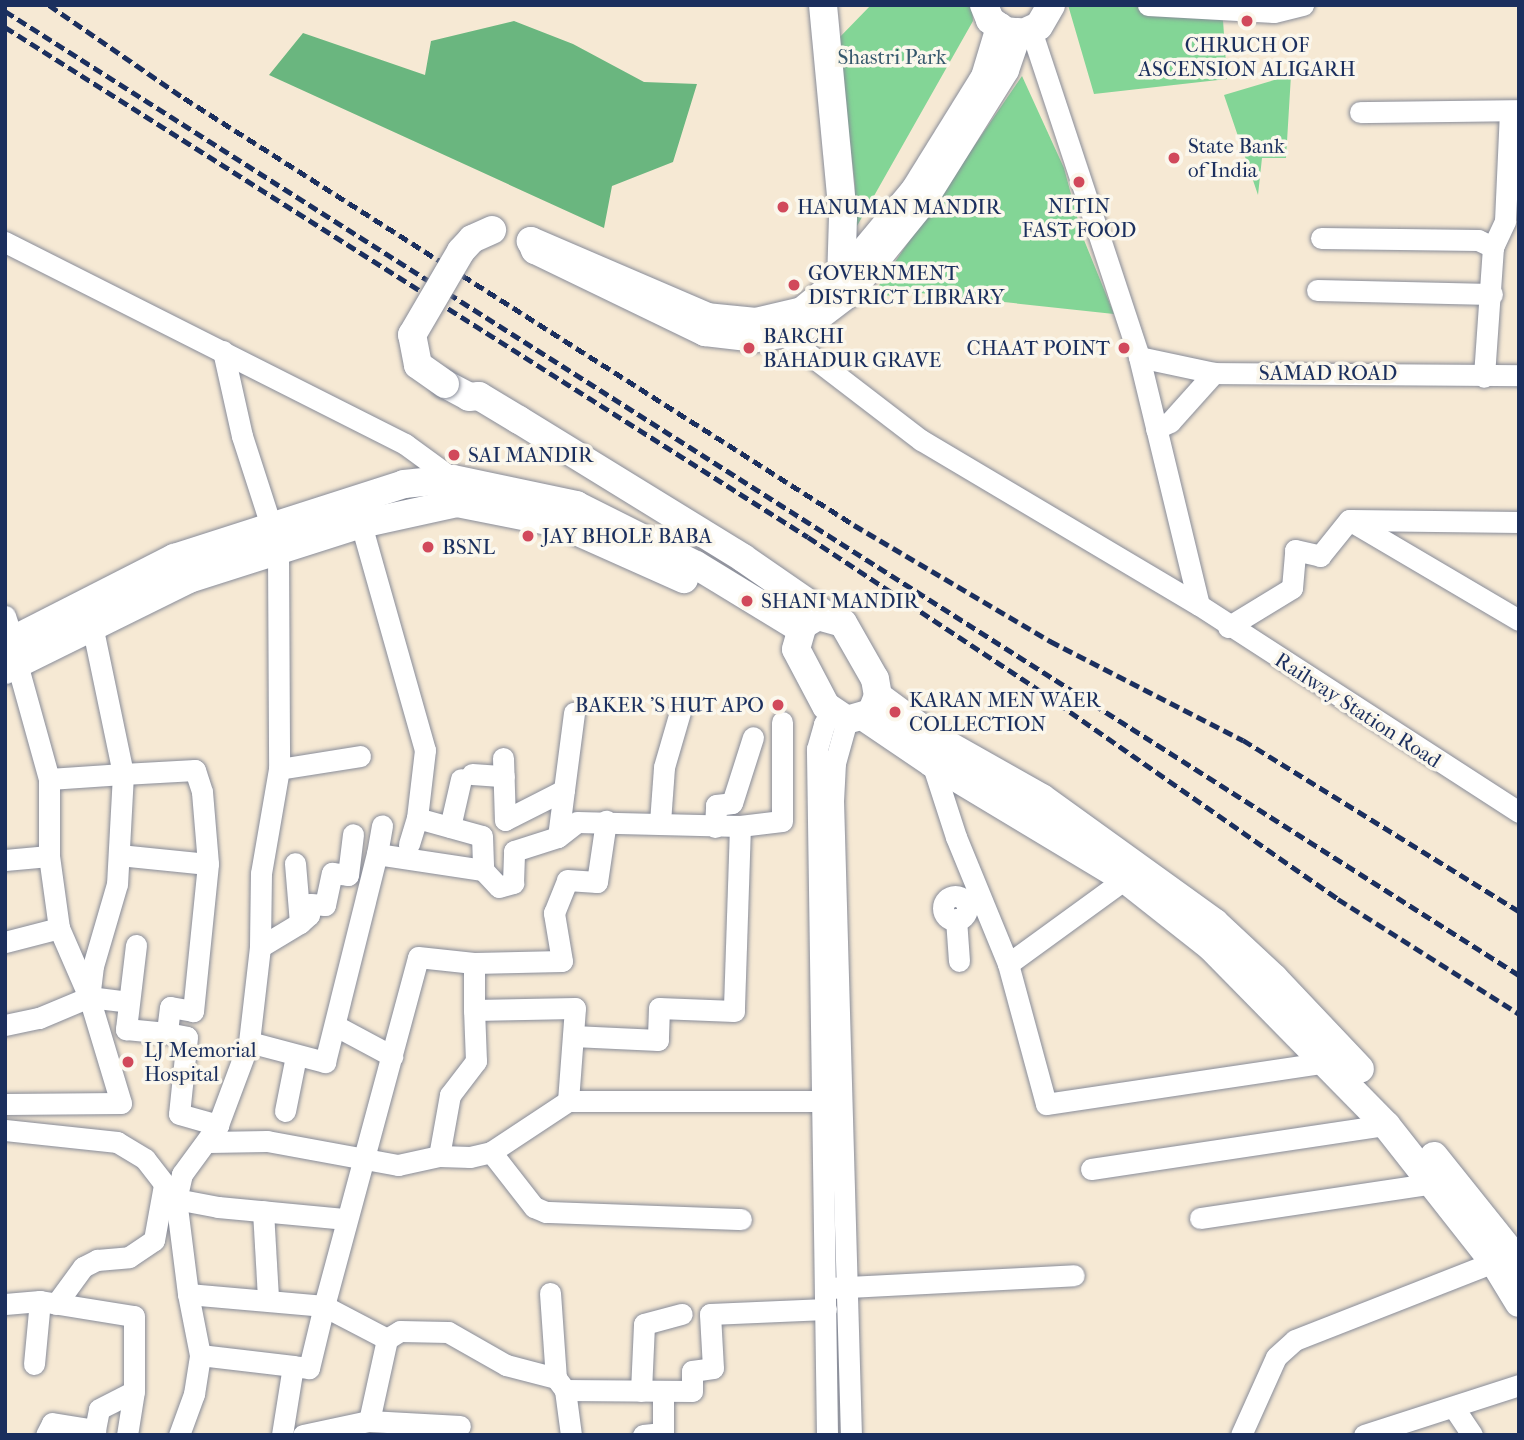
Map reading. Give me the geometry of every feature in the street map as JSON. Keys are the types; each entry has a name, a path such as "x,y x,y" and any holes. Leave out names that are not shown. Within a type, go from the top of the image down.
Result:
{"main road":[{"path":"823,5 843,218 841,279"},
{"path":"1008,24 1039,26 1051,5"},
{"path":"1008,24 985,77 915,190 841,279 802,311 780,319 728,320 679,308 531,241 492,230 472,239 461,251 412,335 418,365 457,391 472,407 809,629 855,711 932,763 1125,879 1290,1010 1404,1119 1507,1262 1519,1303"},
{"path":"531,241 536,250 671,320 728,336 784,335 799,331 849,293 921,204 1005,70 1008,24"},
{"path":"9,647 92,625 404,484 453,479 576,505 706,571 809,629"},
{"path":"9,647 174,558 275,541 457,503 558,523 809,629 842,623 875,679 855,711"},
{"path":"855,711 932,736 1001,771 1100,837 1215,923 1290,1010 1327,1062 1386,1125 1433,1183 1507,1262"}],"street":[{"path":"1148,5 1251,8 1303,5"},
{"path":"1008,24 1139,357 1199,605"},
{"path":"1360,112 1514,111 1505,221 1493,247 1492,294 1484,377"},
{"path":"1321,238 1478,240 1493,247"},
{"path":"5,242 405,444 453,479"},
{"path":"1317,290 1492,294"},
{"name":"Railway Station Road","path":"784,335 920,440 1199,605 1228,627 1519,812"},
{"path":"34,1364 48,1303 83,1267 97,1260 129,1257 155,1240 170,1192 214,1134 249,1042 260,947 261,873 279,769 275,541 242,436 223,351"},
{"name":"SAMAD ROAD","path":"1139,357 1214,373 1484,377 1519,375"},
{"path":"1156,429 1170,422 1214,373"},
{"path":"1349,520 1519,522"},
{"path":"1349,520 1519,620"},
{"path":"1228,627 1292,588 1295,550 1320,556 1349,520"},
{"path":"361,524 425,750 417,818 409,844"},
{"path":"89,997 93,966 117,884 123,774 92,625"},
{"path":"5,1104 121,1103 89,997 59,928 49,856 50,779 9,647"},
{"path":"851,1435 832,1295 824,1101 818,737 855,711"},
{"path":"828,1434 832,1295 833,800 835,763 855,711"},
{"path":"660,822 664,767 680,712"},
{"path":"558,837 575,713"},
{"path":"782,722 782,821"},
{"path":"715,827 716,805 732,803 753,737"},
{"path":"279,769 360,756"},
{"path":"932,763 956,837 1008,964 1046,1104 1327,1062"},
{"path":"450,827 466,776 503,767 505,820 564,790"},
{"path":"50,779 195,770 202,792 208,864 193,1011 170,1007 167,1033"},
{"path":"417,818 482,836 484,870 499,887 513,883 514,851 558,837 577,822 660,822 715,827 782,821 818,824"},
{"path":"200,1356 309,1368 346,1219 418,957 474,963 562,961 554,913 566,880 597,882 606,821"},
{"path":"249,1042 325,1062 337,1026 382,825"},
{"path":"573,1036 658,1040 659,1008 733,1011 740,826"},
{"path":"260,947 300,923 309,915 310,904 325,905 332,873 348,875 353,834"},
{"path":"956,837 954,896 966,907 956,919 959,961"},
{"path":"377,854 484,870"},
{"path":"119,855 208,864"},
{"path":"5,860 49,856"},
{"path":"295,863 300,923"},
{"path":"1008,964 1125,879"},
{"path":"5,942 59,928"},
{"path":"136,945 126,1029 187,1037 179,1114 214,1134 398,1165 439,1156 470,1157 491,1152 568,1101 824,1101"},
{"path":"439,1156 450,1095 476,1061 474,963"},
{"path":"5,1025 39,1018 89,997 129,1002"},
{"path":"474,1010 575,1009 568,1101"},
{"path":"337,1026 392,1056"},
{"path":"285,1111 296,1056"},
{"path":"1091,1169 1386,1125"},
{"path":"5,1130 117,1142 145,1159 170,1192 200,1356 194,1394 179,1435"},
{"path":"491,1152 534,1207 546,1212 741,1219"},
{"path":"1200,1218 1433,1183"},
{"path":"170,1192 263,1211 346,1219"},
{"path":"263,1211 268,1298"},
{"path":"1241,1435 1276,1357 1295,1340 1507,1262"},
{"path":"369,1421 387,1339 400,1332 448,1332 506,1365 561,1384 641,1391 692,1391 692,1371 713,1368 710,1314 832,1295 1074,1275"},
{"path":"550,1293 561,1384 571,1435"},
{"path":"188,1294 268,1298 324,1306 387,1339"},
{"path":"5,1304 48,1303 134,1315 134,1391 127,1435"},
{"path":"641,1391 644,1324 682,1314"},
{"path":"282,1435 292,1366"},
{"path":"1364,1435 1519,1385"},
{"path":"46,1435 52,1423 95,1433 99,1409 134,1391"},
{"path":"643,1435 663,1433 663,1391"},
{"path":"1454,1408 1472,1435"},
{"path":"303,1435 369,1421 460,1426"}],"green space":[{"name":"Shastri Park","path":"871,5 972,5 973,21 853,233 855,185 837,40"},
{"path":"1068,5 1135,5 1149,15 1223,20 1227,79 1094,94"},
{"path":"514,21 573,44 644,82 697,84 673,162 612,186 604,228 269,75 303,33 425,75 431,41"},
{"path":"1291,75 1286,158 1262,158 1258,195 1224,95"},
{"path":"1022,76 1064,168 1082,235 1114,314 920,293 871,297"}],"railway":[{"path":"49,5 184,98 854,525 1050,641 1243,740 1519,911"},
{"path":"5,11 1519,975"},
{"path":"5,27 808,537 1033,686 1338,899 1519,1014"}],"place":[{"name":"CHRUCH OF ASCENSION ALIGARH","path":"1247,21"},
{"name":"State Bank of India","path":"1174,158"},
{"name":"NITIN FAST FOOD","path":"1079,182"},
{"name":"HANUMAN MANDIR","path":"783,207"},
{"name":"GOVERNMENT DISTRICT LIBRARY","path":"794,285"},
{"name":"BARCHI BAHADUR GRAVE","path":"749,348"},
{"name":"CHAAT POINT","path":"1124,348"},
{"name":"SAI MANDIR","path":"454,455"},
{"name":"JAY BHOLE BABA","path":"528,536"},
{"name":"BSNL","path":"428,547"},
{"name":"SHANI MANDIR","path":"747,601"},
{"name":"BAKER 'S HUT APO","path":"778,705"},
{"name":"KARAN MEN WAER COLLECTION","path":"895,712"},
{"name":"LJ Memorial Hospital","path":"128,1062"}]}
